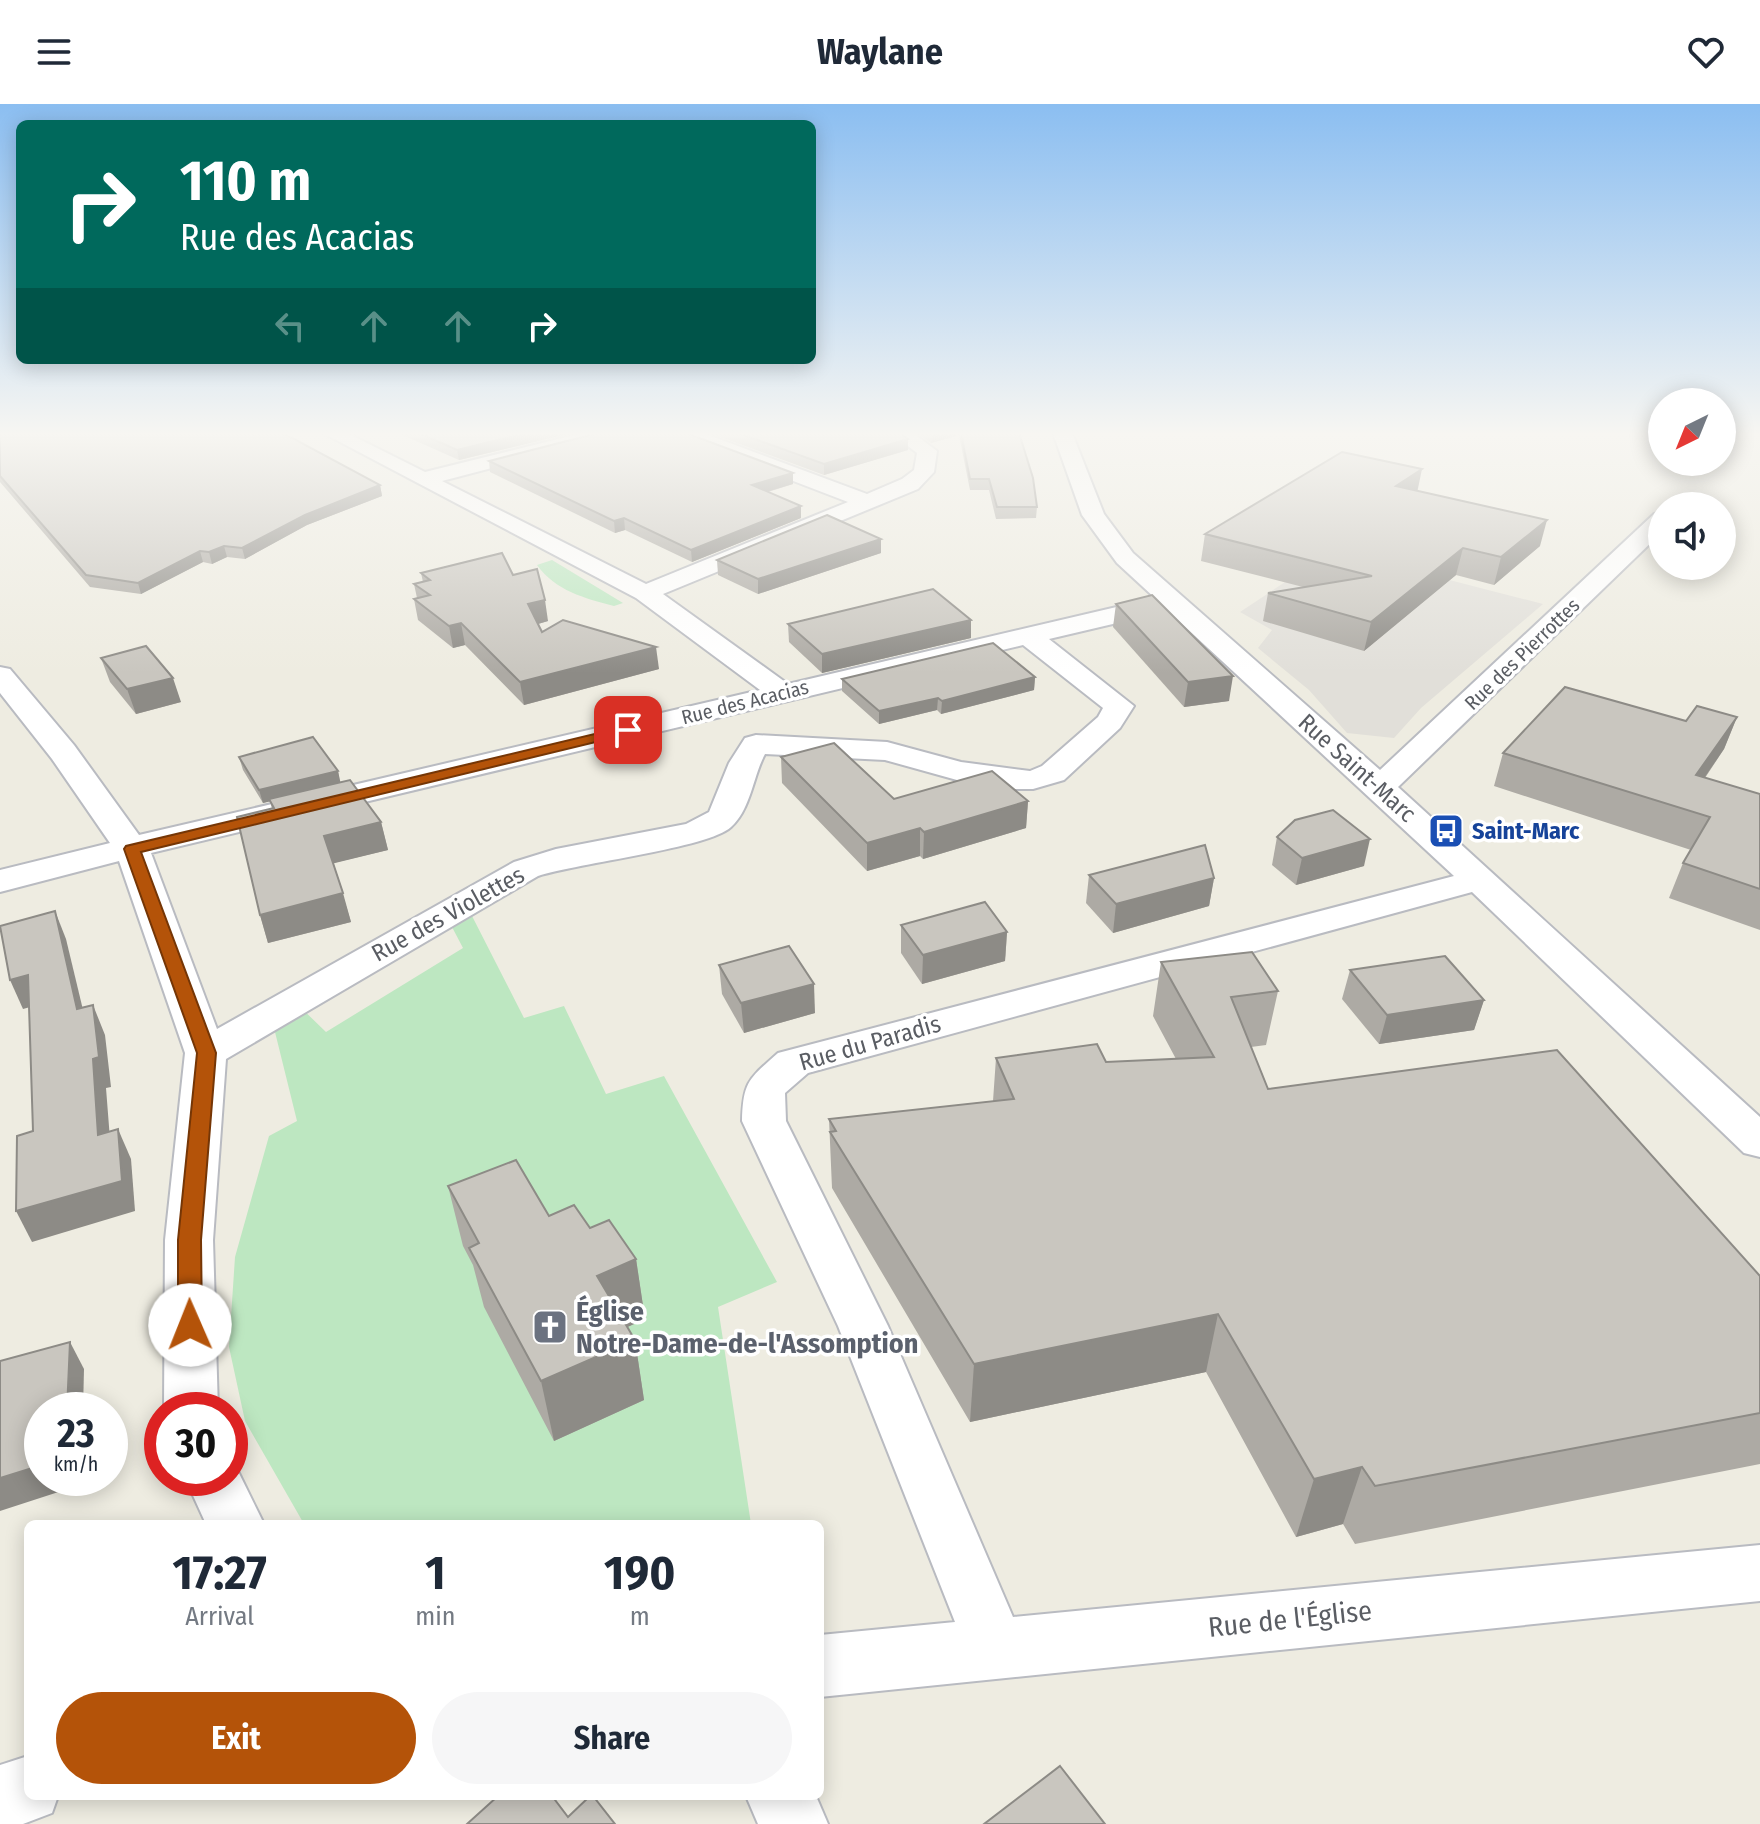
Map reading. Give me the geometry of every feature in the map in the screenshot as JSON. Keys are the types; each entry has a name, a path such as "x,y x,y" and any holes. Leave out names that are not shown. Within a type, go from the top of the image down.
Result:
{"street":[{"path":"490,513 645,593 783,694"},
{"path":"645,593 841,513"},
{"name":"Rue Saint-Marc","path":"1092,513 1125,558 1380,787 1760,1142"},
{"name":"Rue des Pierrottes","path":"1380,787 1648,532"},
{"name":"Rue des Acacias","path":"0,881 1026,634 1172,602"},
{"path":"721,708 756,744 887,751 1007,780 1033,780 1053,773 1110,722 1119,706 1026,634"},
{"path":"0,675 63,752 132,849 206,1053 189,1240 191,1392"},
{"name":"Rue des Violettes","path":"206,1053 526,869 556,859 694,832 715,823 723,816 741,762 756,744"},
{"name":"Rue du Paradis","path":"995,1647 863,1326 764,1121 764,1089 793,1063 1478,880"},
{"path":"222,1496 233,1520"},
{"name":"Rue de l'Église","path":"824,1666 1760,1573"},
{"path":"0,1798 24,1790"},
{"path":"781,1800 794,1824"}],"shaded area":[{"path":"1333,550 1543,604 1421,708 1394,738 1347,733 1309,690 1258,648 1272,630 1240,612"}],"green space":[{"path":"552,560 623,603 614,606 562,587 537,565"},
{"path":"472,916 524,1018 564,1006 606,1094 664,1076 777,1282 718,1307 750,1520 302,1520 248,1426 248,1392 239,1392 229,1347 235,1257 269,1136 297,1121 275,1032 295,1002 326,1032 463,948 452,927"}],"building":[{"path":"32,513 309,513 242,548 224,546 209,552 200,551 138,583 86,575"},
{"path":"598,513 783,513 691,550 624,518 614,521"},
{"path":"1240,513 1517,513 1547,520 1501,557 1463,548 1371,622 1268,593 1372,576 1205,534"},
{"path":"827,515 881,539 758,579 717,560"},
{"path":"502,553 513,575 537,569 545,600 528,604 542,632 563,620 656,647 520,682 461,623 449,626 414,599 430,595 414,584 430,580 421,573"},
{"path":"933,589 971,620 822,654 788,624"},
{"path":"1152,595 1233,676 1188,682 1116,604"},
{"path":"993,643 1035,677 942,701 938,698 879,711 842,679"},
{"path":"146,646 173,678 127,689 101,658"},
{"path":"1565,687 1686,721 1697,706 1737,717 1696,775 1760,794 1760,889 1683,863 1710,817 1503,753"},
{"path":"313,737 338,771 259,790 239,757"},
{"path":"834,743 894,799 992,771 1028,801 924,832 920,828 867,843 781,757"},
{"path":"350,780 381,822 324,836 343,893 260,915 237,817 274,808 269,799"},
{"path":"1333,810 1370,839 1302,858 1277,837 1295,820"},
{"path":"1205,845 1214,878 1116,904 1089,875"},
{"path":"985,902 1007,932 923,955 901,925"},
{"path":"55,911 77,1009 93,1005 99,1057 93,1059 98,1135 118,1129 122,1181 16,1211 17,1136 33,1131 28,975 10,980 0,926"},
{"path":"789,946 814,984 741,1003 719,965"},
{"path":"1252,952 1278,991 1231,997 1268,1089 1557,1050 1760,1276 1760,1413 1375,1486 1362,1467 1314,1479 1218,1314 974,1364 830,1132 836,1131 829,1119 1014,1099 996,1058 1097,1044 1106,1062 1214,1057 1161,962"},
{"path":"1445,956 1484,1000 1387,1015 1350,970"},
{"path":"516,1160 549,1216 574,1205 590,1228 609,1220 636,1259 597,1276 635,1340 541,1381 469,1248 479,1243 448,1186"},
{"path":"70,1342 68,1392 24,1392 24,1471 0,1478 0,1361"},
{"path":"1060,1766 1105,1824 984,1824"},
{"path":"494,1800 555,1800 568,1817 586,1800 596,1800 615,1824 467,1824"}],"place":[{"name":"Saint-Marc","path":"1446,831"},
{"name":"Église Notre-Dame-de-l'Assomption","path":"550,1327"}],"route":[{"path":"190,1325 189,1240 206,1053 132,849 628,730"}]}
